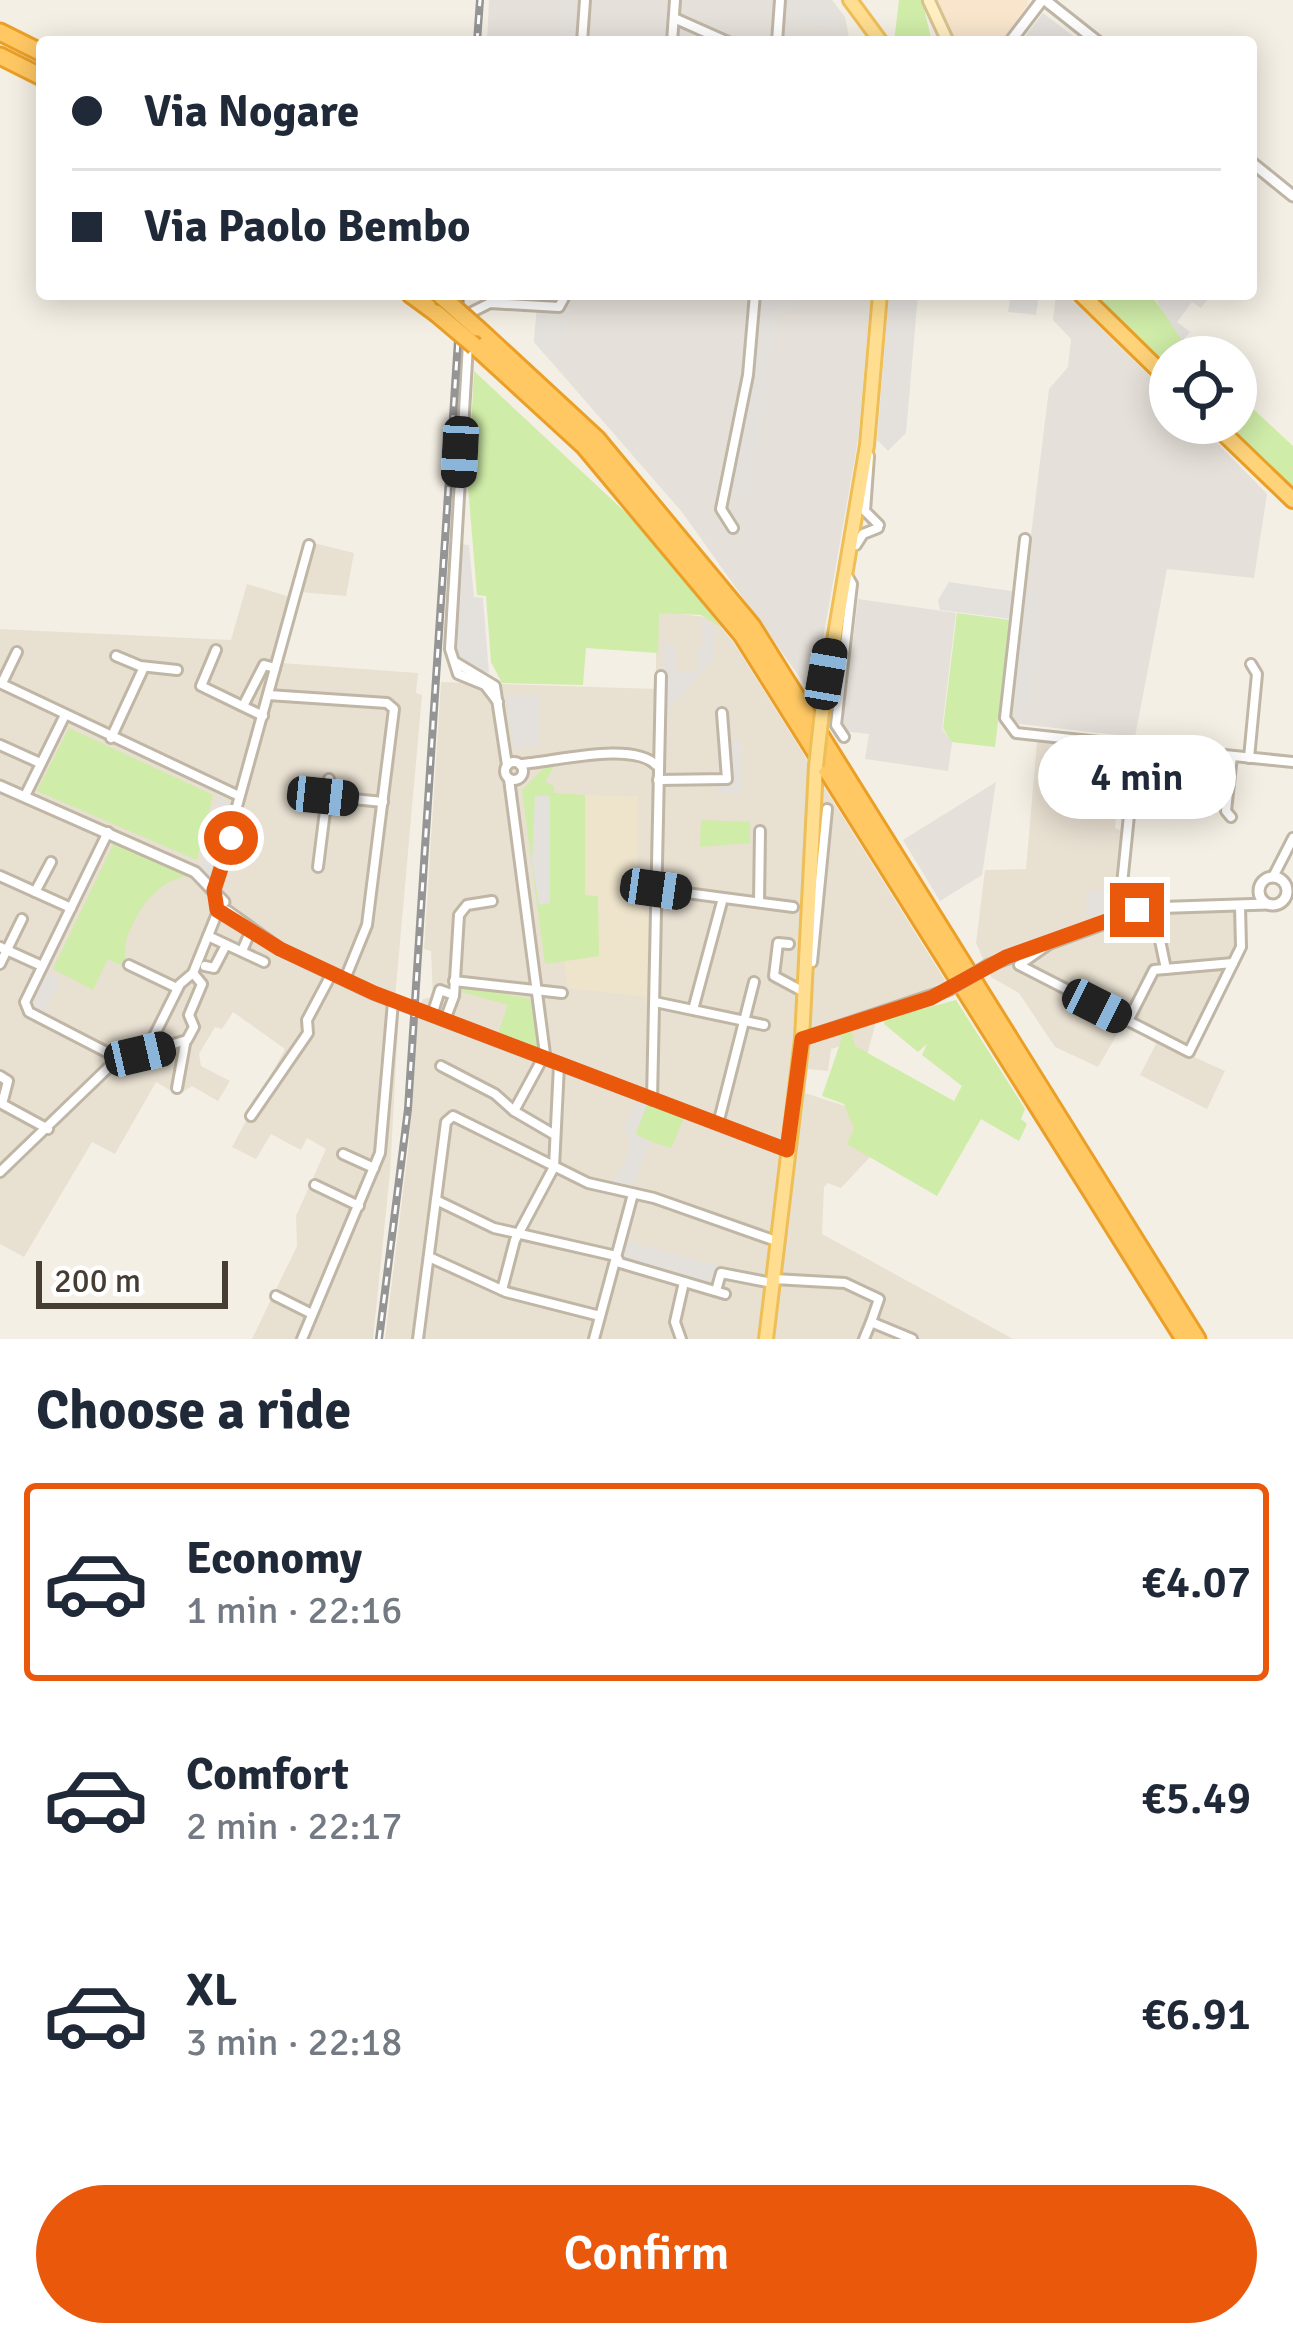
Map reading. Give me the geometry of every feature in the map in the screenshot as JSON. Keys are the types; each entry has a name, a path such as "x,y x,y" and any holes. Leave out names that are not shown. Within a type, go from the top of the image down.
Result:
{"highway":[{"path":"0,32 36,50"},
{"path":"0,56 36,74"},
{"path":"418,300 584,446 742,635 1184,1339"},
{"path":"446,300 597,439 752,626 1197,1339"},
{"path":"1087,300 1149,360"},
{"path":"1235,444 1293,500"}],"main road":[{"path":"850,0 878,36"},
{"path":"929,1 935,36"},
{"path":"929,1 945,36"},
{"path":"766,1339 802,1035 816,766 867,445 879,300"}],"street":[{"path":"582,36 585,0"},
{"path":"672,36 675,0"},
{"path":"777,36 780,0"},
{"path":"1015,36 1044,0 1090,36"},
{"path":"674,18 714,36"},
{"path":"1257,167 1293,196"},
{"path":"514,1112 542,1058 512,795 518,769 506,748 490,680 459,666 450,649 472,312 490,303 564,305 565,300"},
{"path":"733,528 721,509 748,376 754,300"},
{"path":"867,445 871,467 865,511 878,527"},
{"path":"854,523 878,527"},
{"path":"844,737 836,725 852,584 844,569 859,537 878,527"},
{"path":"1025,539 1006,723 1016,733 1293,762"},
{"path":"214,890 309,545"},
{"path":"217,650 201,686 263,716"},
{"path":"17,652 1,683 239,796"},
{"path":"116,656 144,667 177,670"},
{"path":"1249,758 1257,674 1251,664"},
{"path":"243,706 263,665 275,668"},
{"path":"111,738 144,667"},
{"path":"652,1100 661,676"},
{"path":"268,695 392,706 368,926 345,979"},
{"path":"658,780 727,779 722,713"},
{"path":"26,794 65,715"},
{"path":"0,745 40,763"},
{"path":"1119,914 1136,746"},
{"path":"518,769 552,755 640,756 657,766"},
{"path":"1231,817 1226,811 1232,756"},
{"path":"318,867 323,796 329,779"},
{"path":"0,786 195,872 214,890 224,910 251,930 394,1002 787,1150"},
{"path":"323,796 383,802"},
{"path":"789,944 778,943 774,976 808,993 827,809"},
{"path":"759,902 760,831"},
{"path":"108,832 25,1002 29,1012 120,1059"},
{"path":"802,1035 948,990 989,965 1119,914 1154,907 1240,906 1291,899 1278,878 1293,838"},
{"path":"35,892 51,862"},
{"path":"0,876 71,908"},
{"path":"1268,902 1261,883 1278,878"},
{"path":"656,889 793,907"},
{"path":"694,1006 723,897"},
{"path":"445,1020 454,996 462,909 492,901"},
{"path":"1051,941 1019,965 1189,1052 1241,947 1240,906"},
{"path":"1154,907 1166,969"},
{"path":"140,1054 177,988 193,973 224,910"},
{"path":"0,964 3,948 22,919"},
{"path":"242,951 251,930"},
{"path":"208,936 264,962"},
{"path":"205,966 214,968 226,945"},
{"path":"3,948 43,966"},
{"path":"1128,1021 1154,970 1233,963"},
{"path":"129,965 177,988"},
{"path":"177,1088 185,1043 194,1027 189,1015 202,984 193,973"},
{"path":"251,1116 308,1034 307,1020 332,973"},
{"path":"454,981 562,993"},
{"path":"718,1124 754,982"},
{"path":"432,1016 440,990 449,988 454,996"},
{"path":"302,1339 375,1168 384,1134 394,1002"},
{"path":"655,1002 694,1006 764,1025"},
{"path":"0,1172 120,1059 185,1043"},
{"path":"502,1290 520,1231 554,1167 559,1065"},
{"path":"441,1066 495,1094 514,1112 555,1135"},
{"path":"0,1076 8,1081 2,1104 48,1129"},
{"path":"418,1339 446,1123 453,1116 588,1183 776,1241"},
{"path":"343,1154 375,1168"},
{"path":"315,1184 358,1206"},
{"path":"594,1339 633,1194"},
{"path":"436,1200 494,1228 616,1256 620,1263 721,1292 721,1273 772,1281 845,1283 879,1299 863,1339"},
{"path":"429,1257 502,1290 600,1316"},
{"path":"681,1339 675,1322 684,1282"},
{"path":"276,1296 313,1314"},
{"path":"872,1322 912,1339"}],"shaded area":[{"path":"489,0 832,0 845,17 849,36 487,36"},
{"path":"557,0 576,0 574,36 555,36"},
{"path":"786,0 832,0 847,28 785,21"},
{"path":"934,0 1027,0 1006,36 949,36"},
{"path":"1043,13 1073,36 1026,36"},
{"path":"538,300 870,300 858,440 813,696 682,512 534,342"},
{"path":"759,300 795,300 794,308 779,307 749,496 729,493 752,382"},
{"path":"889,300 917,300 906,433 888,451 877,440"},
{"path":"1010,300 1038,300 1036,315 1008,312"},
{"path":"1055,300 1072,300 1149,375 1149,444 1218,444 1267,494 1254,578 1167,569 1135,737 1012,723 1009,713 1049,389 1068,367 1071,339 1053,320"},
{"path":"1156,300 1207,300 1201,308 1192,302 1177,322 1190,332 1179,336"},
{"path":"537,310 569,314 567,341 550,360 534,342"},
{"path":"306,541 354,553 346,596 300,592 281,663 418,673 416,693 422,695 395,998 399,1009 390,1173 373,1339 252,1339 297,1246 296,1216 326,1149 307,1138 301,1150 271,1134 256,1159 232,1147 285,1049 233,1012 222,1029 215,1027 199,1054 201,1066 230,1081 218,1101 192,1086 178,1095 156,1082 115,1154 92,1142 24,1257 0,1244 0,629 231,640 247,584 287,596"},
{"path":"461,544 469,545 474,597 483,598 489,673 461,663 457,652"},
{"path":"949,582 1045,596 1029,711 1001,708 1011,619 940,610 938,600"},
{"path":"858,599 956,613 942,729 952,743 948,771 865,759 869,734 842,731"},
{"path":"656,611 713,618 734,643 946,982 880,1007 867,1055 844,1045 831,1049 828,1071 808,1069 805,1093 857,1110 870,1157 841,1188 828,1183 824,1187 822,1234 1013,1339 385,1339 409,1143 416,1015 423,999 433,997 431,951 424,949 441,682 656,689"},
{"path":"702,617 715,627 714,659 669,708 667,740 661,740 663,644 675,645 675,672 696,672 698,648 703,648"},
{"path":"505,695 539,696 539,746 514,750"},
{"path":"718,740 742,740 741,794 718,794"},
{"path":"1037,741 1123,749 1115,828 1122,831 1117,895 1125,918 1178,910 1236,910 1238,947 1186,1048 1192,1056 1225,1071 1207,1109 1140,1075 1158,1040 1124,1023 1098,1067 1055,1047 1019,993 991,977 976,943 985,870 1026,869"},
{"path":"996,782 982,875 940,901 903,840"},
{"path":"220,794 232,809 215,877 199,869"},
{"path":"585,795 638,796 637,898 648,917 647,997 568,988 564,961 598,956 597,896 585,896"},
{"path":"535,796 550,796 550,903 539,905 532,862"},
{"path":"1088,890 1113,894 1106,913 1085,919"},
{"path":"45,968 60,981 45,1008 48,1017 29,1005"},
{"path":"635,1101 647,1105 634,1133 650,1142 632,1190 611,1186 625,1160 630,1140 624,1129"},
{"path":"626,1241 731,1269 730,1273 719,1271 716,1285 621,1260"}],"green space":[{"path":"899,0 922,0 931,36 895,36"},
{"path":"1093,300 1154,300 1181,336 1149,336 1149,353"},
{"path":"474,371 652,537 721,627 701,615 659,613 658,653 586,648 583,685 502,683 491,662 486,596 477,595 468,486"},
{"path":"1257,413 1293,446 1293,491 1244,444 1257,444"},
{"path":"957,613 1010,620 995,747 951,742 943,728"},
{"path":"69,728 213,795 197,860 37,791"},
{"path":"546,766 554,766 545,782 554,786 554,793 585,795 585,895 598,896 599,956 545,964 522,790"},
{"path":"701,820 750,822 750,843 700,847"},
{"path":"121,843 193,876 169,882 150,897 127,938 124,967 108,959 93,990 53,969 113,845"},
{"path":"463,985 530,999 540,1049 498,1034 508,1005 462,992"},
{"path":"956,1000 1025,1109 1021,1119 1027,1124 1019,1141 981,1119 937,1196 847,1144 854,1129 844,1104 822,1096 842,1038 838,1034 851,1030 855,1046 954,1101 962,1086 922,1055 927,1044 918,1052 884,1024 885,1019"},
{"path":"647,1105 684,1118 671,1148 635,1136"}],"railway":[{"path":"477,36 480,0"},
{"path":"379,1339 408,1109 461,300"}],"route":[{"path":"231,838 214,890 217,910 277,947 394,1002 787,1150 802,1039 931,998 1006,957 1137,910"}]}
